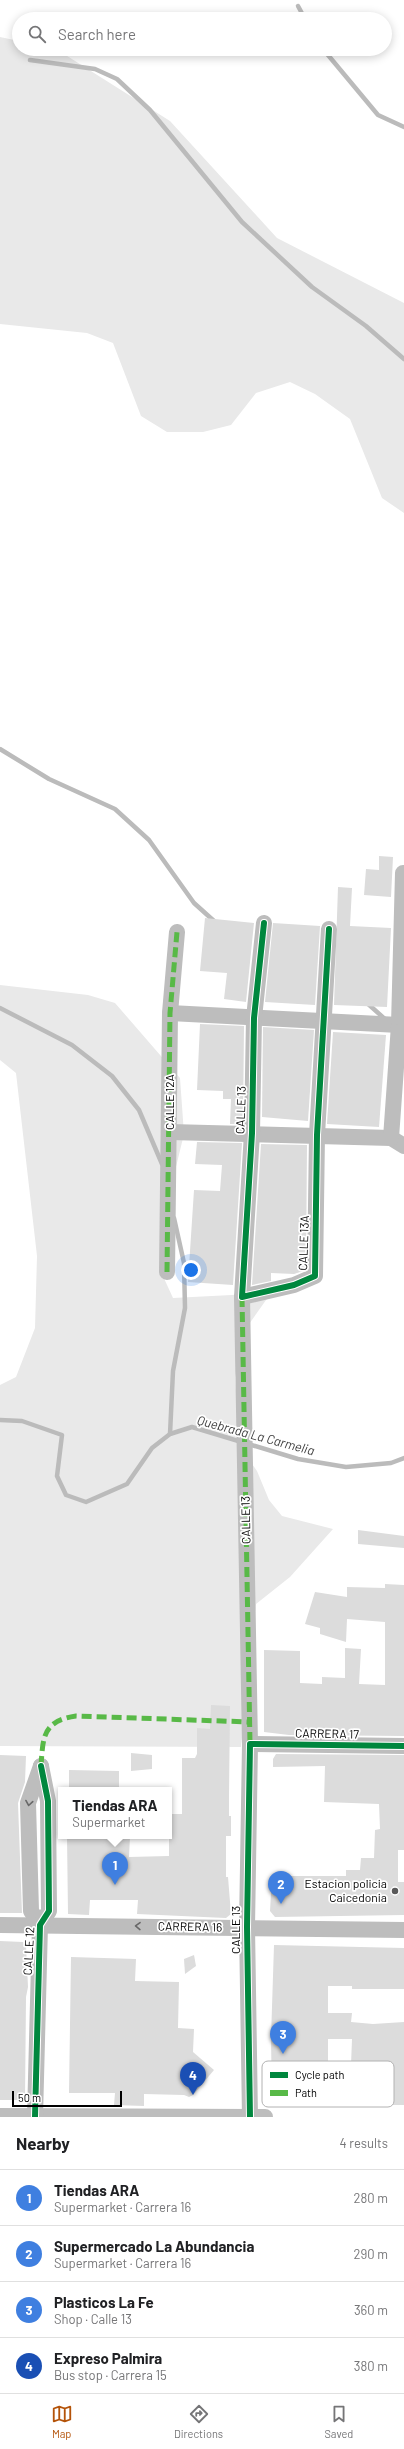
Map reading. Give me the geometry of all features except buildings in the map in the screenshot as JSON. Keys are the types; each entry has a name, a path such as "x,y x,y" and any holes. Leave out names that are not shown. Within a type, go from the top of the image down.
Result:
{"street":[{"path":"170,1132 317,1135 398,1142 403,873"},
{"name":"CALLE 13","path":"250,2117 247,1927 250,1744 242,1297 252,1133 254,1018 264,923"},
{"path":"317,1135 329,929"},
{"name":"CALLE 12A","path":"167,1272 170,1132 170,1013 176,932"},
{"path":"170,1013 399,1025"},
{"name":"CALLE 13A","path":"242,1297 294,1285 315,1276 317,1135"},
{"name":"CARRERA 17","path":"250,1744 404,1746"},
{"name":"CALLE 12","path":"36,2116 40,1925 49,1911 48,1801 41,1766 28,1803 31,1911 40,1925"},
{"name":"CARRERA 16","path":"0,1926 247,1927 404,1930"},
{"path":"0,2116 265,2117"}],"shaded area":[{"path":"0,37 12,40 12,56 67,56 170,121 277,238 404,303 404,513 382,498 350,419 315,394 290,382 256,393 231,425 203,432 167,432 141,416 113,343 87,333 0,324"},
{"path":"0,985 88,995 115,1003 180,1078 184,1134 166,1208 162,1274 173,1298 271,1293 247,1327 235,1377 238,1422 247,1457 257,1471 269,1500 282,1516 333,1529 290,1577 256,1604 241,1747 0,1746 0,1385 16,1377 35,1328 37,1256 16,1073 0,1060"}],"waterway":[{"path":"298,6 301,12"},
{"path":"329,56 378,115 404,127"},
{"path":"30,60 95,69 117,79 150,110 242,222 312,287 366,326 404,359"},
{"path":"0,749 49,779 115,809 149,840 194,903 214,921"},
{"path":"367,1003 386,1020"},
{"path":"0,1008 72,1045 112,1076 139,1110 162,1164"},
{"path":"170,1434 173,1371 185,1308 184,1263 174,1218"},
{"name":"Quebrada La Carmelia","path":"0,1420 22,1421 62,1435 57,1476 66,1495 86,1502 127,1484 152,1448 170,1434 192,1427 298,1459 346,1467 391,1463 404,1458"}],"marked path":[{"path":"167,1272 170,1013 177,932"},
{"path":"242,1297 250,1744"},
{"path":"41,1766 44,1738 51,1726 65,1718 76,1716 250,1722"}],"cycle path":[{"path":"264,923 254,1018 252,1133 242,1297 294,1285 315,1276 317,1135 329,929"},
{"path":"250,2117 247,1927 250,1744 404,1746"},
{"path":"35,2117 40,1925 49,1911 48,1801 41,1766"}],"place":[{"name":"Tiendas ARA","path":"115,1885"},
{"name":"Estacion policia Caicedonia","path":"395,1891"},
{"name":"Supermercado La Abundancia","path":"281,1904"},
{"name":"Plasticos La Fe","path":"283,2054"},
{"name":"Expreso Palmira","path":"193,2095"}]}
